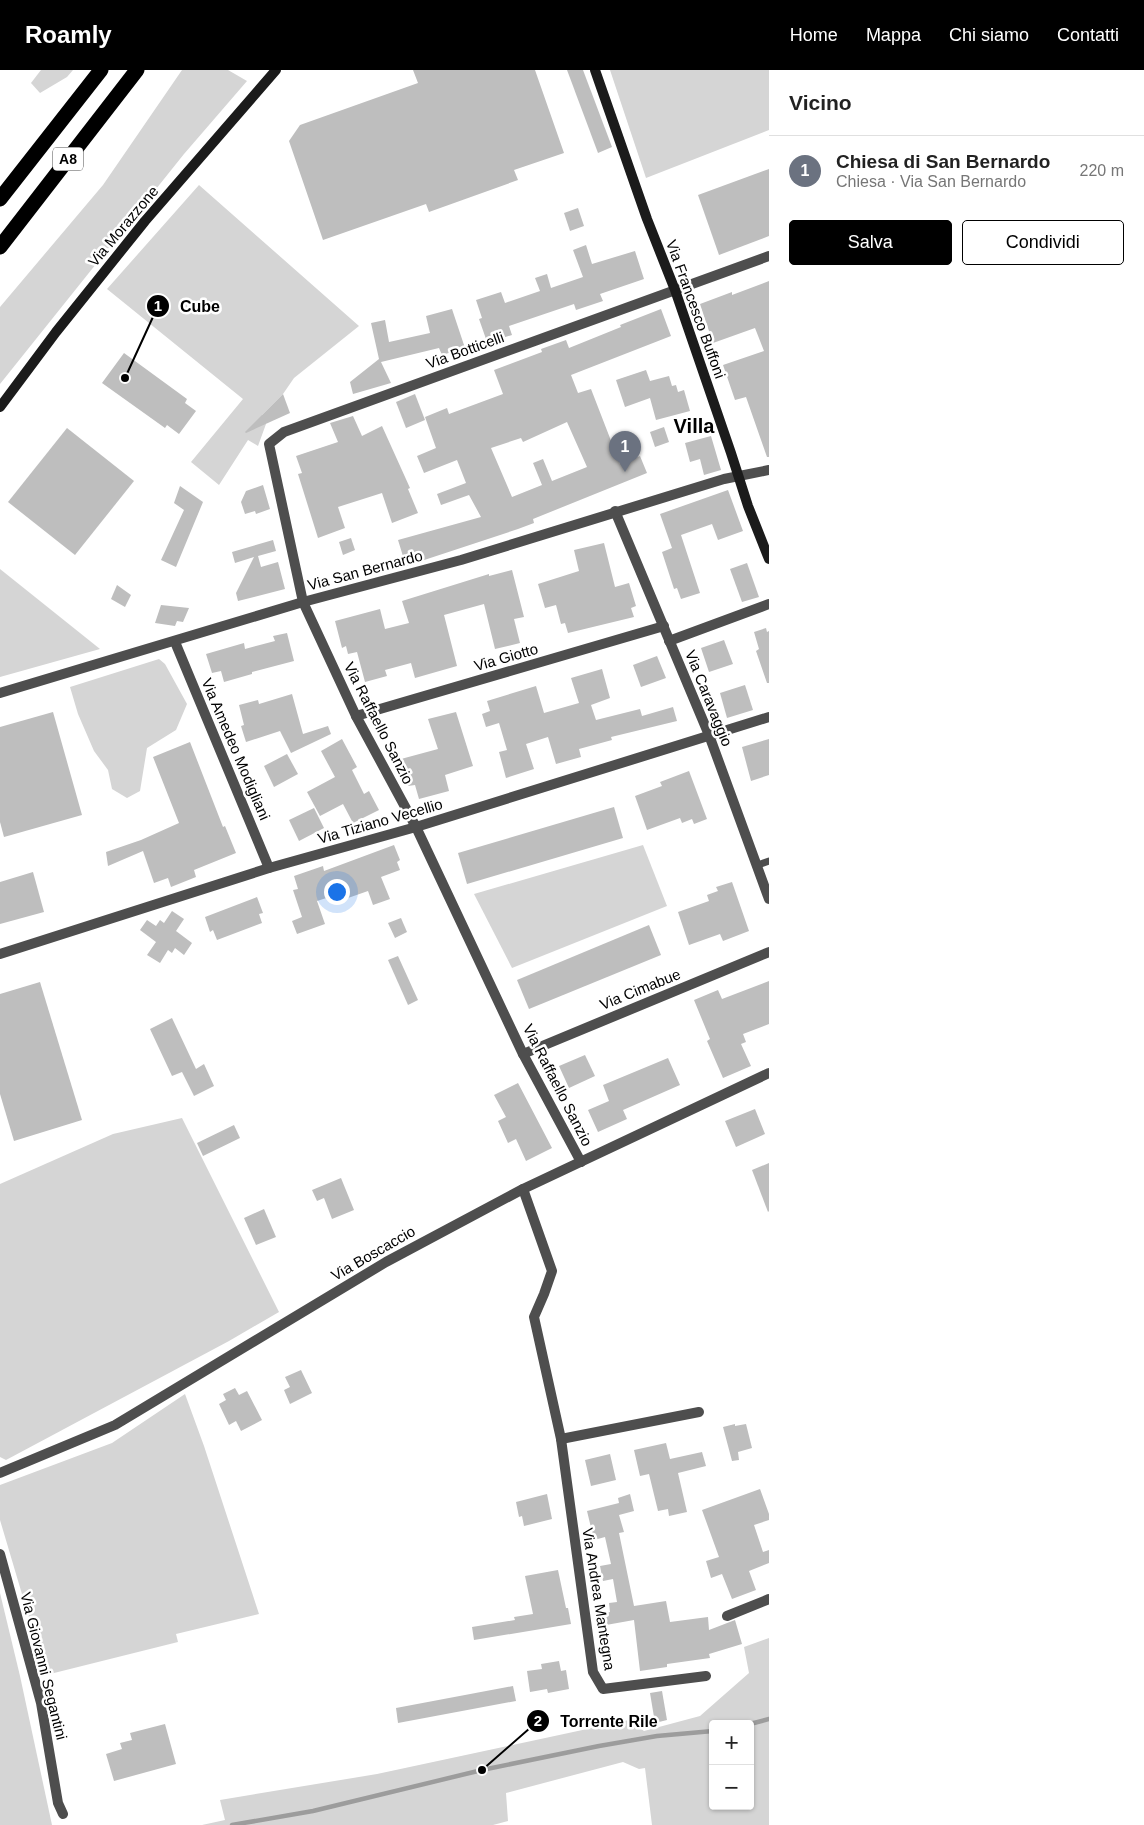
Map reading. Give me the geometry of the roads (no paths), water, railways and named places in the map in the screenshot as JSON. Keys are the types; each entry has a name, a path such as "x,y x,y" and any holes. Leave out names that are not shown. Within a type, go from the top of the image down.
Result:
{"highway":[{"name":"A8","path":"0,199 101,70"},
{"name":"A8","path":"0,247 137,70"}],"street":[{"name":"Via Morazzone","path":"0,407 56,332 145,222 276,70"},
{"name":"Via Francesco Buffoni","path":"595,70 647,218 675,290 748,506 769,558"},
{"name":"Via Botticelli","path":"269,444 284,432 769,256"},
{"name":"Via Raffaello Sanzio","path":"269,444 303,602 356,716 416,827 523,1054 580,1162"},
{"name":"Via San Bernardo","path":"0,694 303,602 461,560 724,478 769,470"},
{"name":"Via Caravaggio","path":"615,511 708,735 758,865 769,899"},
{"path":"669,641 769,604"},
{"name":"Via Giotto","path":"356,716 664,626"},
{"name":"Via Amedeo Modigliani","path":"175,642 269,868"},
{"name":"Via Tiziano Vecellio","path":"0,954 269,868 416,827 708,735 769,718"},
{"name":"Via Cimabue","path":"523,1054 769,952"},
{"name":"Via Boscaccio","path":"0,1473 115,1425 386,1262 524,1189 769,1073"},
{"name":"Via Andrea Mantegna","path":"524,1189 552,1271 534,1317 561,1439 593,1672 603,1689 706,1676"},
{"path":"561,1439 698,1412"},
{"name":"Via Giovanni Segantini","path":"0,1554 41,1702 58,1803 63,1814"},
{"path":"727,1616 769,1600"}],"lane":[{"path":"758,865 769,861"}],"waterway":[{"path":"754,1723 769,1719"},
{"path":"232,1825 313,1811 482,1770 599,1746 657,1736 709,1731"}],"place":[{"name":"Cube","path":"125,378"},
{"name":"Chiesa di San Bernardo","path":"625,472"},
{"name":"Torrente Rile","path":"482,1770"}],"district":[{"name":"Villa","path":"694,426"}]}
